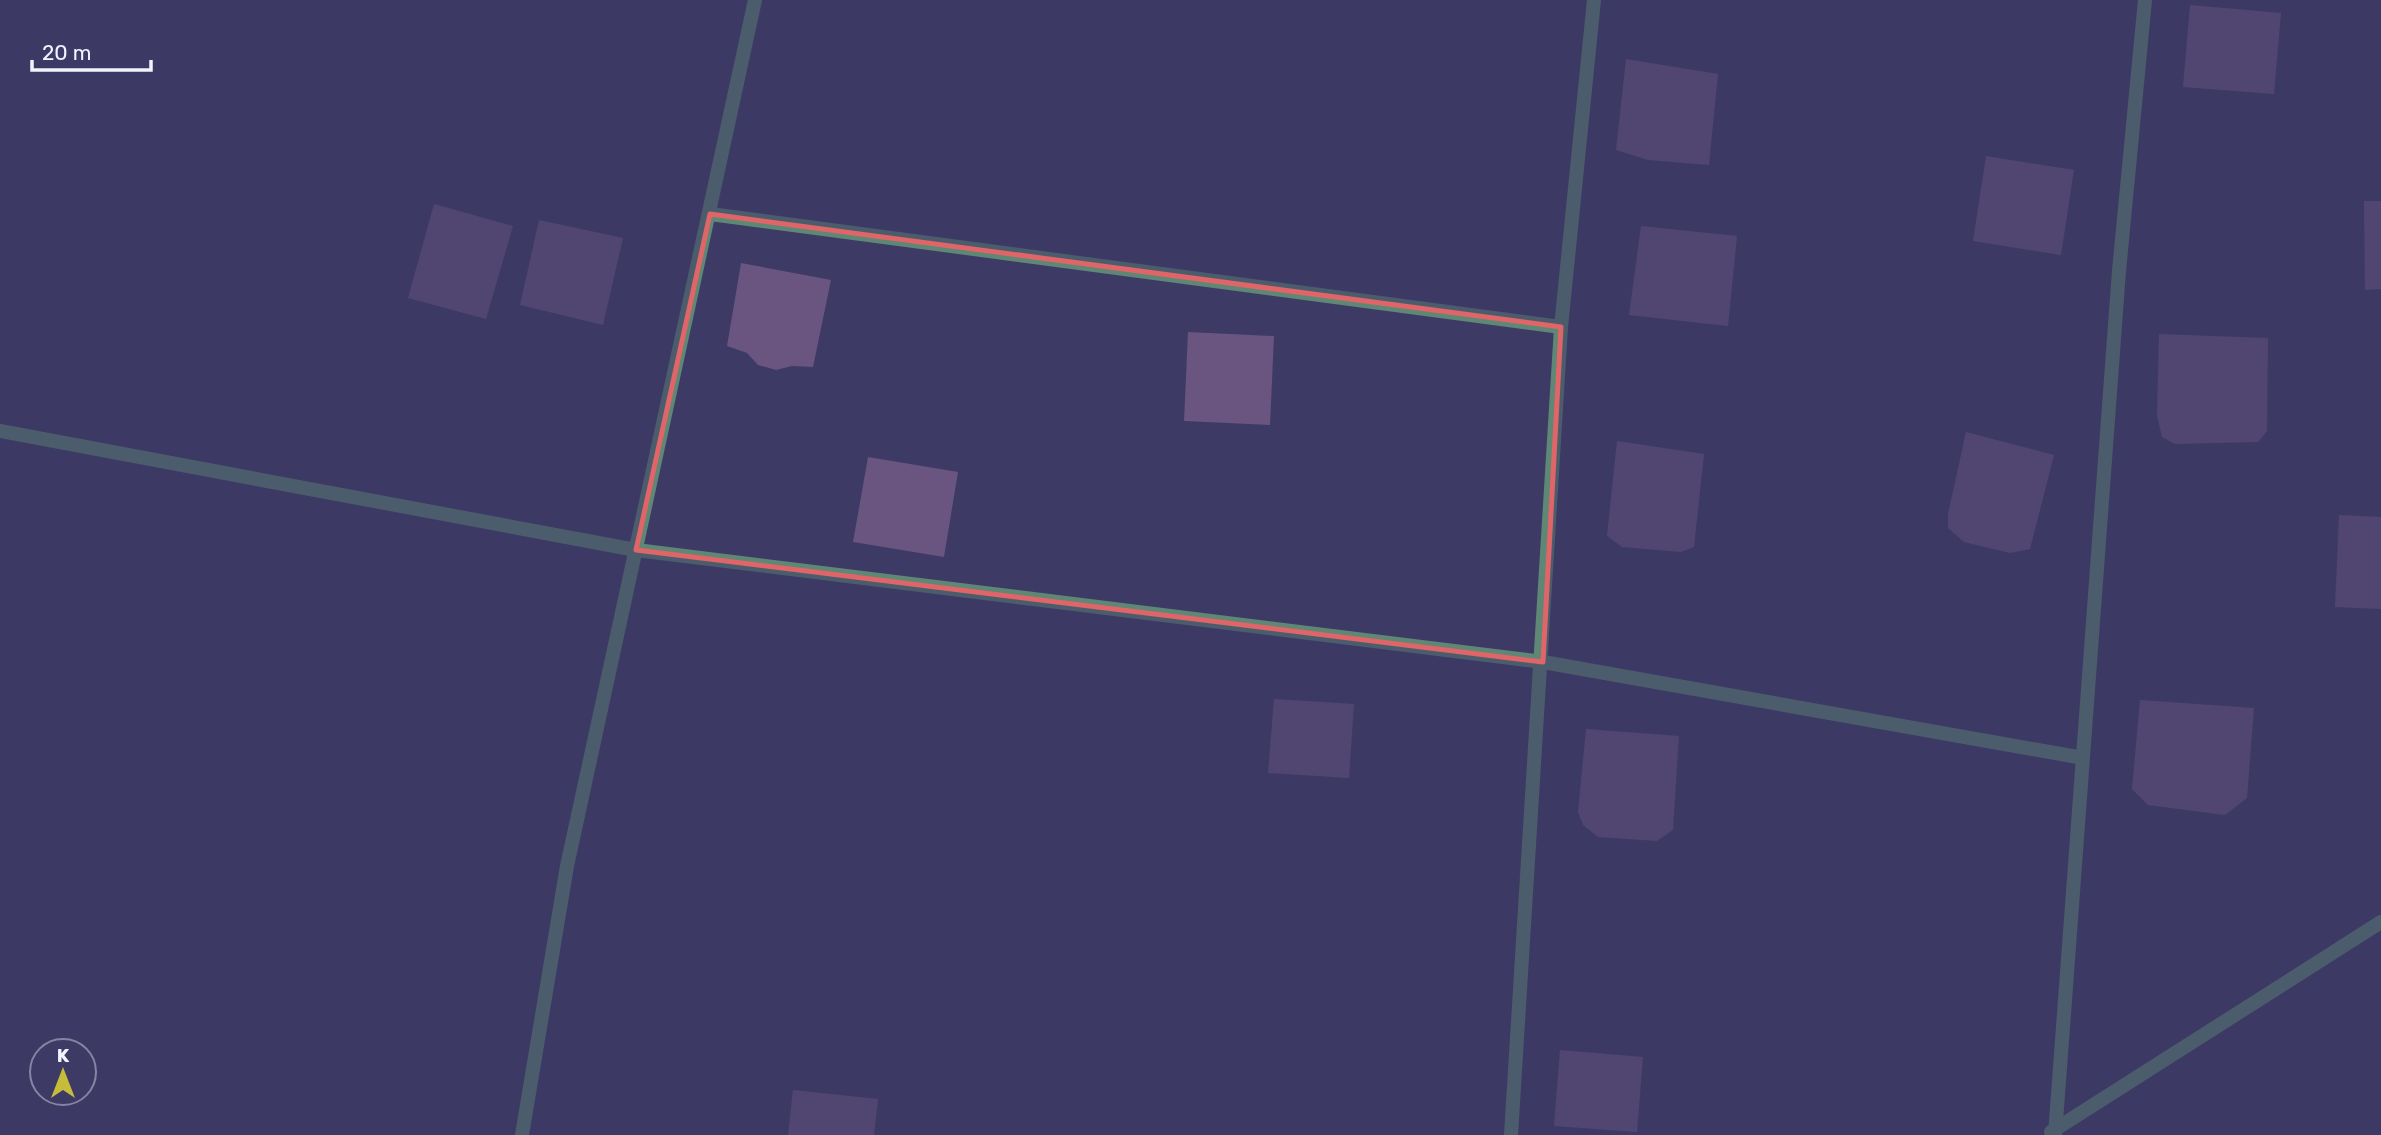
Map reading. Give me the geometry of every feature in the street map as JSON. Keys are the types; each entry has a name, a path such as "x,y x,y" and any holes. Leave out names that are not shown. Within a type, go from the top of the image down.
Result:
{"street":[{"path":"522,1135 566,866 755,0"},
{"path":"1511,1135 1543,662 1561,327 1594,0"},
{"path":"2053,1133 2119,271 2145,0"},
{"path":"710,214 1561,327"},
{"path":"0,431 636,550 1543,662 2083,758"},
{"path":"2053,1133 2381,922"}],"highlighted area":[{"path":"710,214 1561,327 1543,662 636,550"}],"building":[{"path":"2190,5 2281,13 2274,94 2183,87"},
{"path":"1626,59 1718,74 1709,165 1648,160 1616,150"},
{"path":"1986,156 2074,170 2061,255 1973,241"},
{"path":"2364,201 2381,201 2381,289 2365,290"},
{"path":"434,204 513,226 486,319 408,298"},
{"path":"539,220 623,238 603,325 520,305"},
{"path":"1641,226 1737,236 1728,326 1629,315"},
{"path":"741,263 831,280 813,367 792,366 776,370 758,365 747,353 727,346"},
{"path":"1188,332 1274,336 1270,425 1184,421"},
{"path":"2159,334 2268,338 2267,431 2258,442 2175,444 2162,437 2157,416"},
{"path":"1966,432 2054,455 2030,549 2010,553 1964,542 1948,528 1948,514"},
{"path":"1617,441 1704,454 1694,547 1681,552 1622,547 1607,536"},
{"path":"868,457 958,472 944,557 853,542"},
{"path":"2339,515 2381,517 2381,609 2335,607"},
{"path":"1274,699 1354,704 1349,778 1268,773"},
{"path":"2140,700 2254,708 2247,798 2225,815 2148,805 2132,789"},
{"path":"1586,729 1679,736 1673,830 1657,841 1598,837 1583,825 1578,812"},
{"path":"1560,1050 1643,1057 1637,1132 1554,1126"},
{"path":"793,1090 878,1099 874,1135 788,1135"}]}
